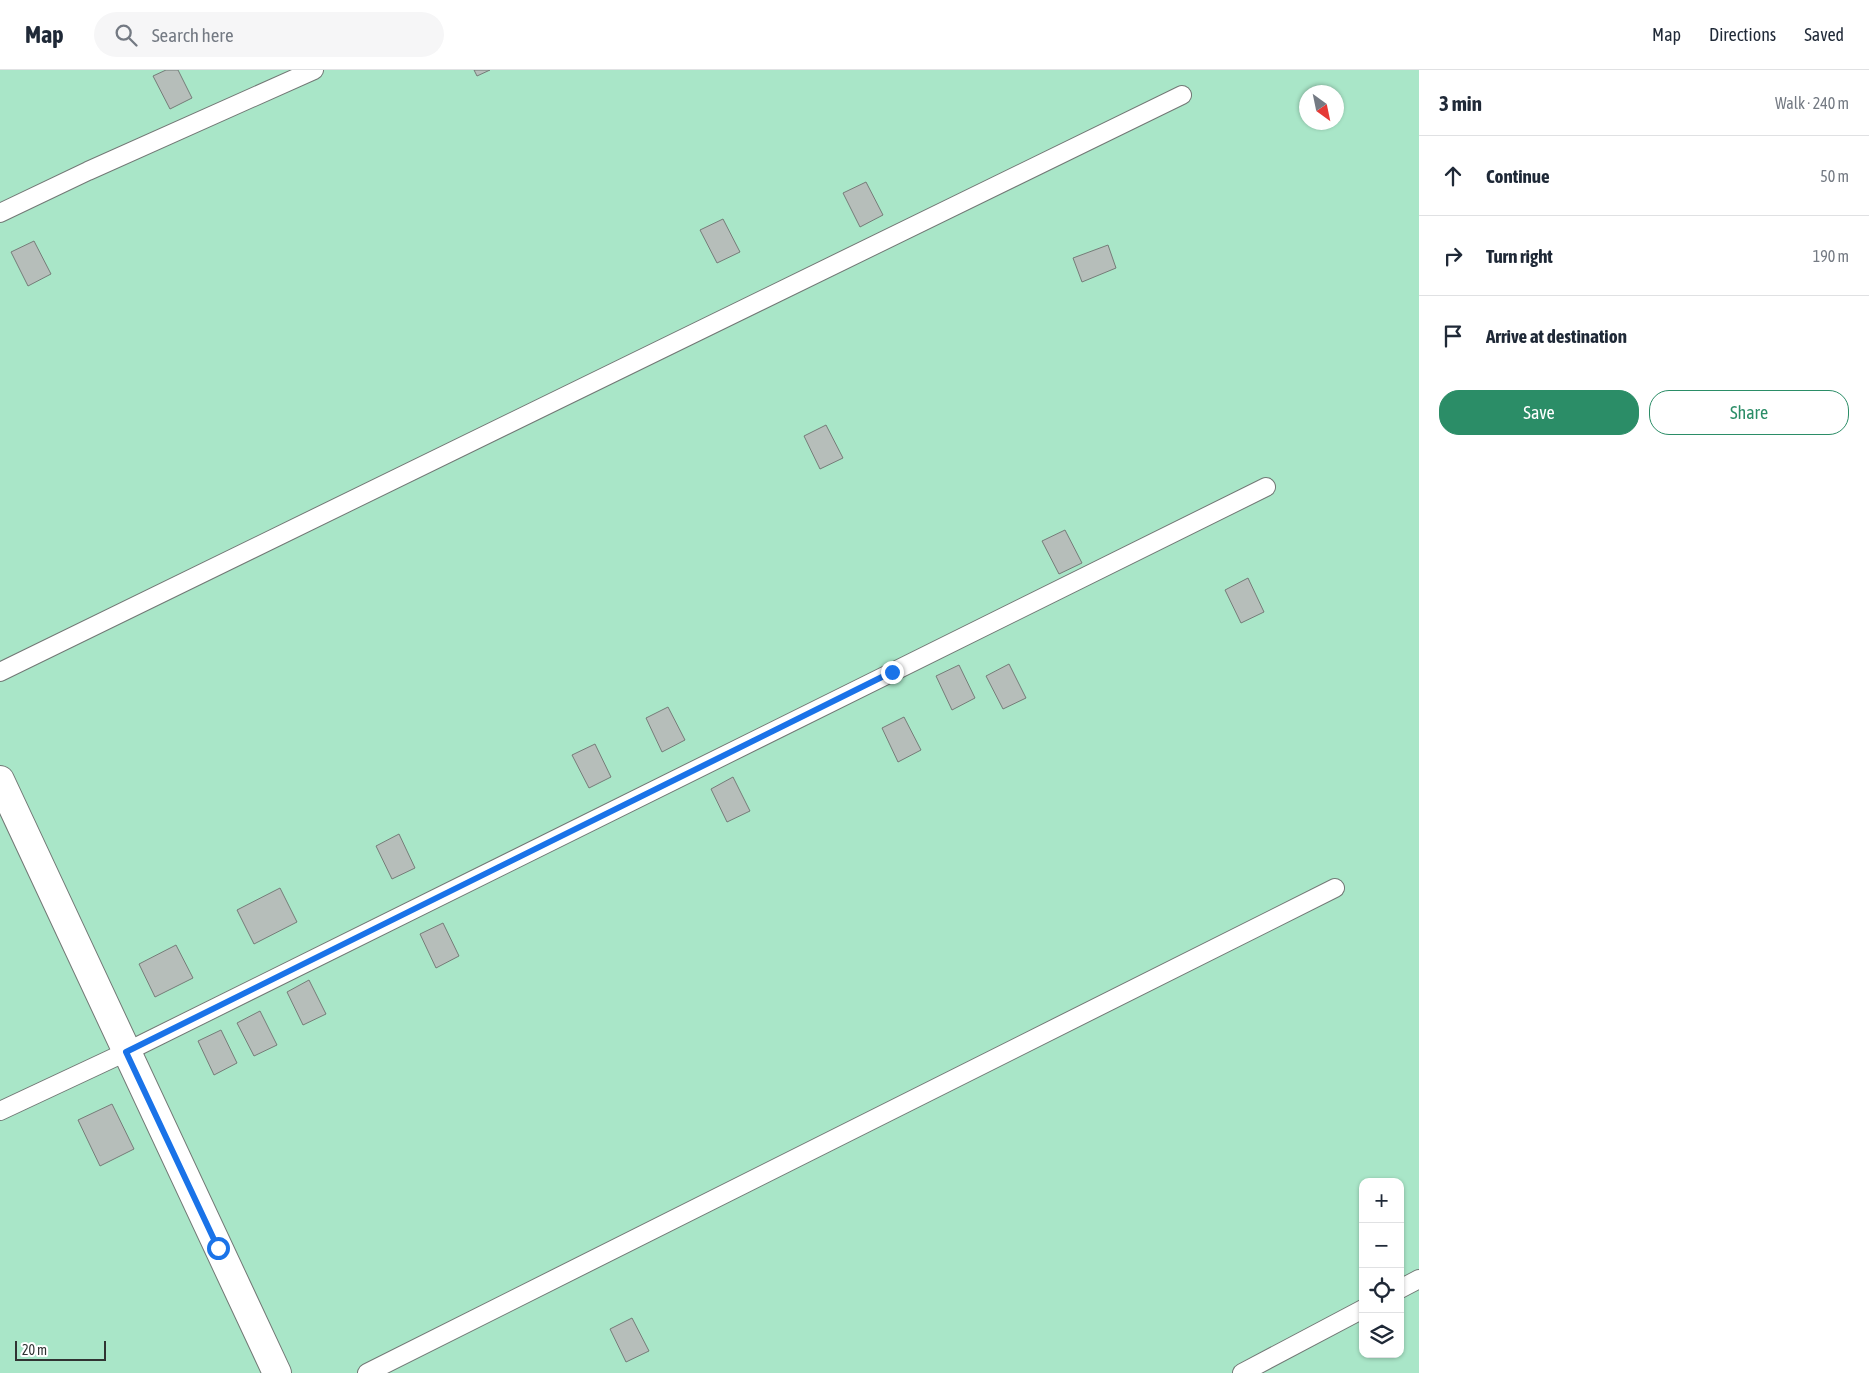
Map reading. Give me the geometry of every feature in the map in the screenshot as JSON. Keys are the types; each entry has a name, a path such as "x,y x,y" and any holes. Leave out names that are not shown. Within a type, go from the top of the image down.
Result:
{"street":[{"path":"0,780 277,1373"}],"lane":[{"path":"0,213 88,171 314,70"},
{"path":"0,672 1182,95"},
{"path":"0,1111 126,1052 1266,487"},
{"path":"367,1373 1335,888"},
{"path":"1404,1287 1419,1279"},
{"path":"1242,1373 1359,1311"}],"green space":[{"path":"0,70 1419,70 1419,1373 0,1373"}],"building":[{"path":"166,70 178,70 192,98 170,109 153,76"},
{"path":"474,70 490,70 477,76"},
{"path":"866,182 883,215 860,227 843,193"},
{"path":"723,219 740,252 717,263 700,230"},
{"path":"34,241 51,274 28,286 11,252"},
{"path":"1108,245 1116,268 1082,282 1073,258"},
{"path":"826,425 843,458 820,469 804,436"},
{"path":"1065,530 1082,563 1059,574 1042,541"},
{"path":"1248,578 1264,612 1241,623 1225,590"},
{"path":"1009,664 1026,698 1003,709 986,676"},
{"path":"959,665 975,698 952,710 936,676"},
{"path":"668,707 685,740 662,752 646,718"},
{"path":"904,717 921,750 898,762 882,728"},
{"path":"595,744 611,777 589,788 572,755"},
{"path":"733,777 750,811 727,822 711,789"},
{"path":"399,834 415,868 392,879 376,846"},
{"path":"280,888 297,922 254,944 237,910"},
{"path":"443,923 459,956 436,968 420,934"},
{"path":"176,945 193,978 155,997 139,964"},
{"path":"309,980 326,1014 303,1025 287,992"},
{"path":"260,1011 277,1045 254,1056 237,1023"},
{"path":"221,1030 237,1063 214,1075 198,1041"},
{"path":"112,1104 134,1149 100,1166 78,1120"},
{"path":"632,1318 649,1351 626,1362 610,1329"}],"route":[{"path":"218,1248 126,1052 892,672"}]}
